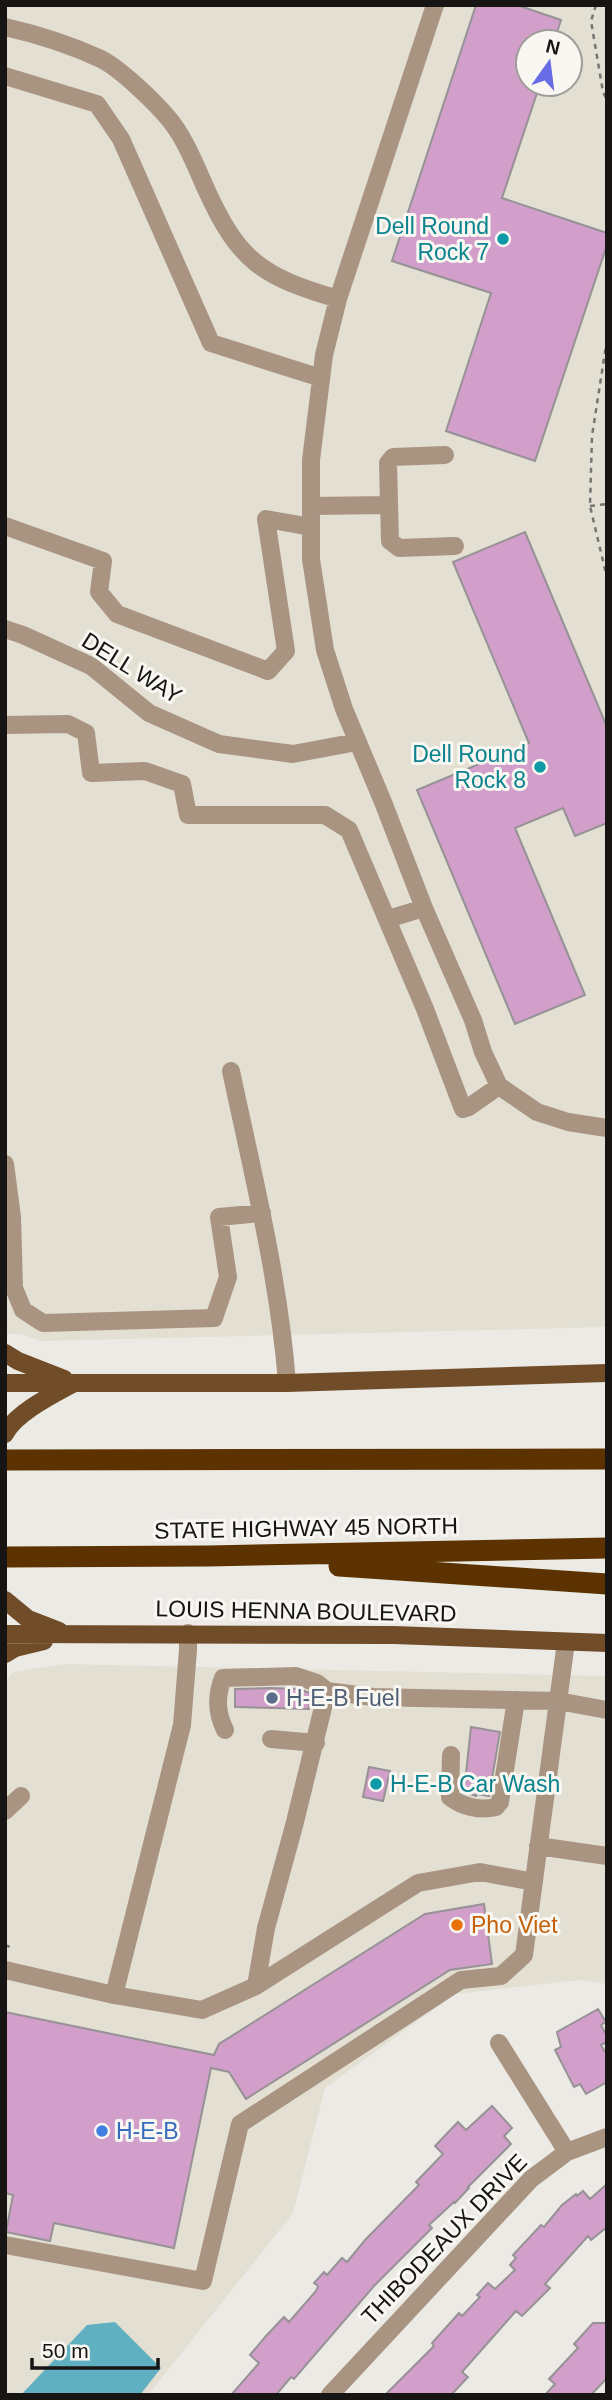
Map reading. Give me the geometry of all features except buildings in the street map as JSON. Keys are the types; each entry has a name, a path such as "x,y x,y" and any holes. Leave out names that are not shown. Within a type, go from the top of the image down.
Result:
{"highway":[{"path":"404,1459 607,1444"},
{"path":"5,1460 607,1458"},
{"name":"STATE HIGHWAY 45 NORTH","path":"5,1557 607,1548"},
{"path":"208,1556 607,1584"}],"main road":[{"path":"5,1353 18,1361 74,1383"},
{"path":"5,1383 287,1384 607,1373"},
{"path":"5,1434 9,1426 37,1404 74,1383"},
{"path":"5,1600 28,1619 68,1635"},
{"name":"LOUIS HENNA BOULEVARD","path":"5,1634 394,1635 607,1643"},
{"path":"5,1654 16,1648 68,1635"}],"street":[{"path":"435,5 338,299 324,355 311,460 311,559 325,650 357,742 499,1086 537,1112 568,1122 607,1128"},
{"path":"5,27 103,60 135,85 175,127 220,221 240,249 261,269 295,286 338,299"},
{"path":"5,76 97,104 121,139 212,343 321,379"},
{"path":"445,455 393,457 388,463 390,541 399,548 455,546"},
{"path":"311,506 388,505"},
{"path":"5,526 103,561 99,592 117,614 268,671 286,651 266,519 311,527"},
{"name":"DELL WAY","path":"5,629 91,666 149,713 219,744 293,754 357,742"},
{"path":"5,725 68,724 86,733 92,773 145,771 182,784 188,815 325,815 349,830 425,1009 463,1109 499,1086"},
{"path":"388,919 424,908"},
{"path":"231,1071 262,1213 284,1338 287,1384"},
{"path":"5,1164 12,1217 14,1288 23,1310 43,1324 215,1318 228,1277 219,1217 262,1213"},
{"path":"114,1995 182,1724 188,1633"},
{"path":"7,2250 203,2281 240,2124 461,1980 501,1976 524,1955 566,1642"},
{"path":"225,1730 219,1720 217,1694 223,1678 296,1676 317,1683 327,1690 373,1697 558,1700 607,1710"},
{"path":"256,1986 265,1928 316,1743 327,1690"},
{"path":"451,1755 450,1797 459,1805 496,1807 500,1802 516,1700"},
{"path":"271,1739 316,1743"},
{"path":"5,1811 21,1797"},
{"path":"538,1846 607,1856"},
{"path":"5,1970 114,1995 202,2010 256,1986 418,1883 480,1872 534,1882"},
{"path":"499,2043 567,2152"},
{"name":"THIBODEAUX DRIVE","path":"330,2395 531,2179 567,2152 607,2137"}],"path":[{"path":"596,5 591,21 603,92 607,100"},
{"path":"607,338 592,436 590,506 607,578"},
{"path":"590,506 607,504"}],"shaded area":[{"path":"5,5 607,5 607,1327 42,1341 20,1334 5,1334"},
{"path":"65,1664 607,1676 607,1984 580,1980 455,1994 325,2088 293,2213 148,2395 5,2395 5,1681 13,1672"}],"water":[{"path":"115,2322 161,2368 140,2395 21,2395 87,2325"}],"place":[{"name":"Dell Round Rock 7","path":"503,239"},
{"name":"Dell Round Rock 8","path":"540,767"},
{"name":"H-E-B Fuel","path":"272,1698"},
{"name":"H-E-B Car Wash","path":"376,1784"},
{"name":"Pho Viet","path":"457,1925"},
{"name":"H-E-B","path":"102,2131"}]}
